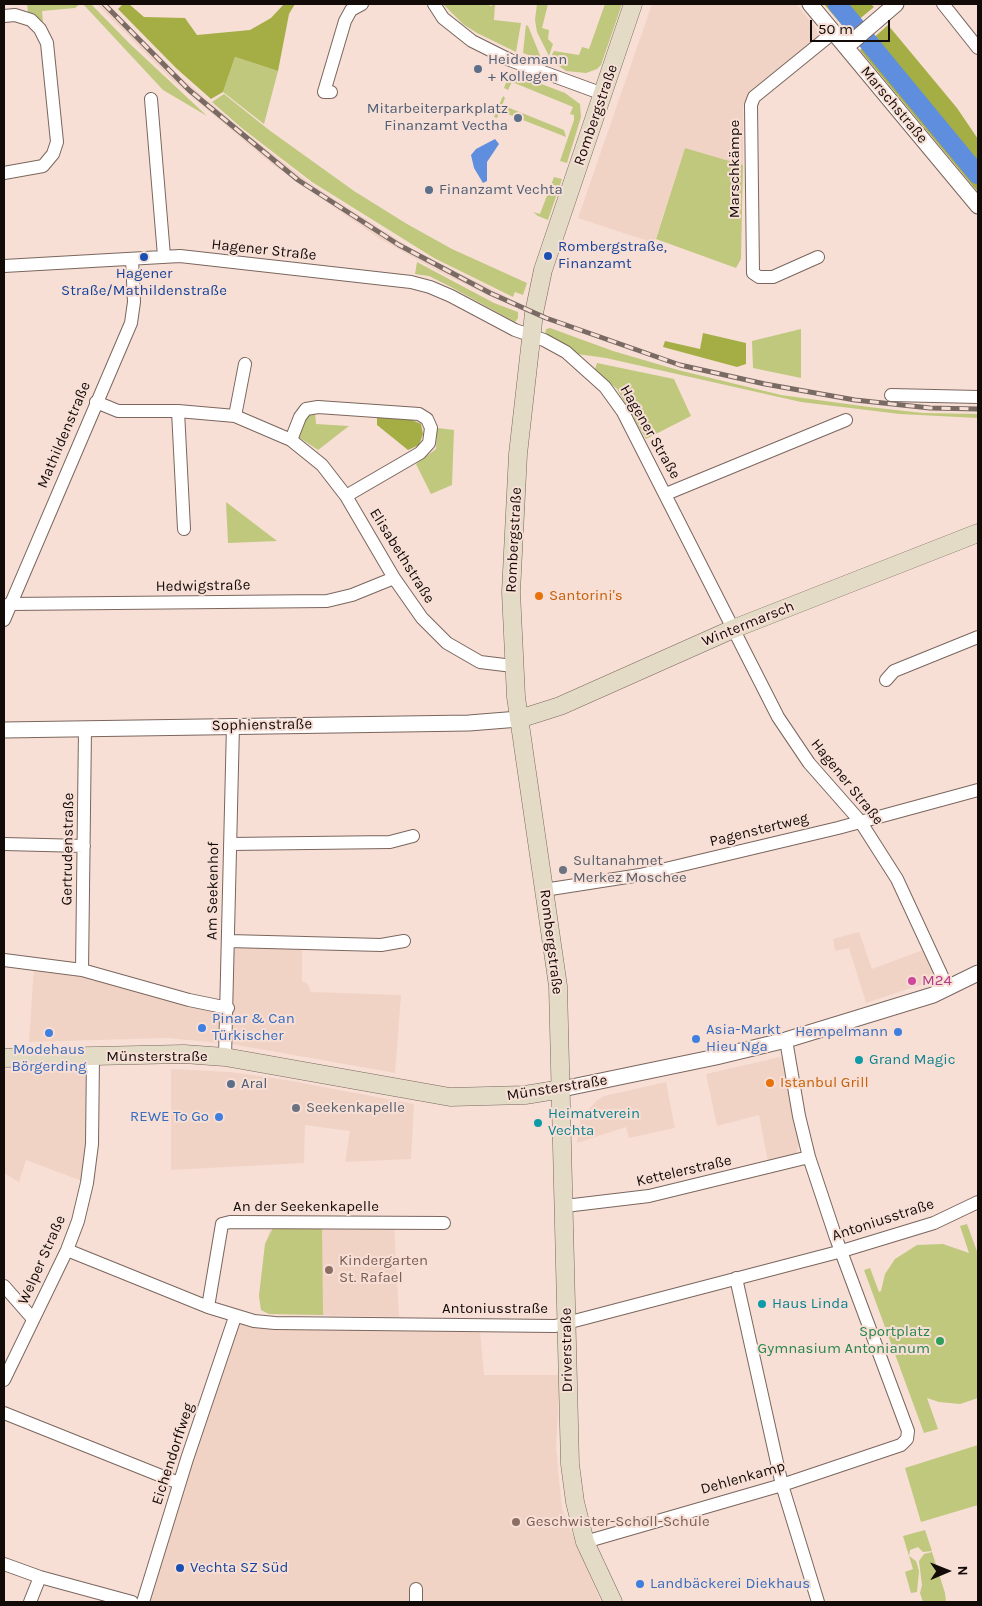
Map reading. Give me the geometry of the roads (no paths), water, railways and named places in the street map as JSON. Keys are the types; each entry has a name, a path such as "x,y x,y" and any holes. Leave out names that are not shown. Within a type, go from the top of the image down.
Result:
{"main road":[{"name":"Rombergstraße","path":"562,1089 558,986 513,666 511,592 518,454 530,336 543,270 633,4"},
{"name":"Wintermarsch","path":"519,719 560,706 733,629 978,532"},
{"name":"Münsterstraße","path":"4,1058 184,1054 225,1057 450,1097 525,1096 562,1089"},
{"name":"Driverstraße","path":"562,1089 570,1464 575,1502 585,1542 613,1602"}],"street":[{"path":"331,92 324,92 345,21 351,10 362,4"},
{"path":"434,4 443,18 472,41 510,60 603,94"},
{"name":"Marschstraße","path":"810,4 834,32 849,44 978,206"},
{"path":"849,44 896,4"},
{"path":"943,4 978,48"},
{"path":"4,16 15,15 31,20 40,29 47,43 57,142 54,154 43,166 4,173"},
{"name":"Marschkämpe","path":"818,257 773,277 759,277 752,274 751,105 754,97 834,32"},
{"path":"151,99 164,256"},
{"name":"Hagener Straße","path":"4,266 164,256 411,282 430,287 451,296 566,352 605,387 623,412 778,717 792,740 827,785 860,821 897,879 948,989"},
{"name":"Mathildenstraße","path":"4,620 131,323 134,302 132,259"},
{"path":"235,416 244,364"},
{"path":"891,395 978,397"},
{"name":"Elisabethstraße","path":"96,402 118,411 178,411 235,416 291,440 322,465 346,496 394,578 422,618 448,643 480,662 513,666"},
{"path":"291,440 300,417 306,409 318,407 419,414 426,419 431,428 429,443 420,453 346,496"},
{"path":"178,411 184,529"},
{"path":"666,494 846,420"},
{"name":"Hedwigstraße","path":"10,604 327,601 352,595 394,578"},
{"path":"886,680 894,671 978,637"},
{"name":"Sophienstraße","path":"4,730 233,725 469,723 519,719"},
{"name":"Am Seekenhof","path":"225,1057 228,1008 233,725"},
{"name":"Gertrudenstraße","path":"82,970 85,729"},
{"name":"Pagenstertweg","path":"544,890 640,875 978,790"},
{"path":"230,844 390,842 413,836"},
{"path":"4,844 84,846"},
{"path":"229,941 381,945 404,941"},
{"path":"4,960 82,970 189,1000 228,1008"},
{"name":"Münsterstraße","path":"562,1089 716,1057 786,1040 933,995 978,973"},
{"path":"786,1040 799,1116 809,1157 842,1251"},
{"name":"Welper Straße","path":"4,1380 67,1250 78,1221 87,1183 93,1119 92,1057"},
{"name":"Kettelerstraße","path":"565,1206 649,1196 809,1157"},
{"name":"Antoniusstraße","path":"67,1250 235,1317 275,1323 555,1326 842,1251 934,1222 978,1202"},
{"name":"An der Seekenkapelle","path":"208,1307 222,1224 230,1222 444,1223"},
{"name":"Dehlenkamp","path":"585,1542 782,1484 901,1445 908,1439 908,1432 842,1251"},
{"path":"736,1278 782,1484 818,1602"},
{"path":"4,1286 33,1319"},
{"name":"Eichendorffweg","path":"143,1602 179,1483 235,1317"},
{"path":"4,1414 179,1483"},
{"path":"4,1564 40,1577 132,1602"},
{"path":"30,1602 40,1577"}],"water":[{"path":"495,139 499,144 487,162 487,181 483,183 474,168 471,155 476,149"}],"waterway":[{"path":"837,4 978,175"}],"railway":[{"path":"104,4 189,90 298,180 399,245 490,293 546,318 680,365 765,384 855,400 930,408 978,409"}],"place":[{"name":"Heidemann + Kollegen","path":"478,69"},
{"name":"Mitarbeiterparkplatz Finanzamt Vectha","path":"518,118"},
{"name":"Finanzamt Vechta","path":"429,190"},
{"name":"Rombergstraße, Finanzamt","path":"548,256"},
{"name":"Hagener Straße/Mathildenstraße","path":"144,257"},
{"name":"Santorini's","path":"539,596"},
{"name":"Sultanahmet Merkez Moschee","path":"563,870"},
{"name":"M24","path":"912,981"},
{"name":"Pinar & Can Türkischer","path":"202,1028"},
{"name":"Hempelmann","path":"898,1032"},
{"name":"Modehaus Börgerding","path":"49,1033"},
{"name":"Asia-Markt Hieu Nga","path":"696,1039"},
{"name":"Grand Magic","path":"859,1060"},
{"name":"Istanbul Grill","path":"770,1083"},
{"name":"Aral","path":"231,1084"},
{"name":"Seekenkapelle","path":"296,1108"},
{"name":"REWE To Go","path":"219,1117"},
{"name":"Heimatverein Vechta","path":"538,1123"},
{"name":"Kindergarten St. Rafael","path":"329,1270"},
{"name":"Haus Linda","path":"762,1304"},
{"name":"Sportplatz Gymnasium Antonianum","path":"940,1341"},
{"name":"Geschwister-Scholl-Schule","path":"516,1522"},
{"name":"Vechta SZ Süd","path":"180,1568"},
{"name":"Landbäckerei Diekhaus","path":"640,1584"}]}
